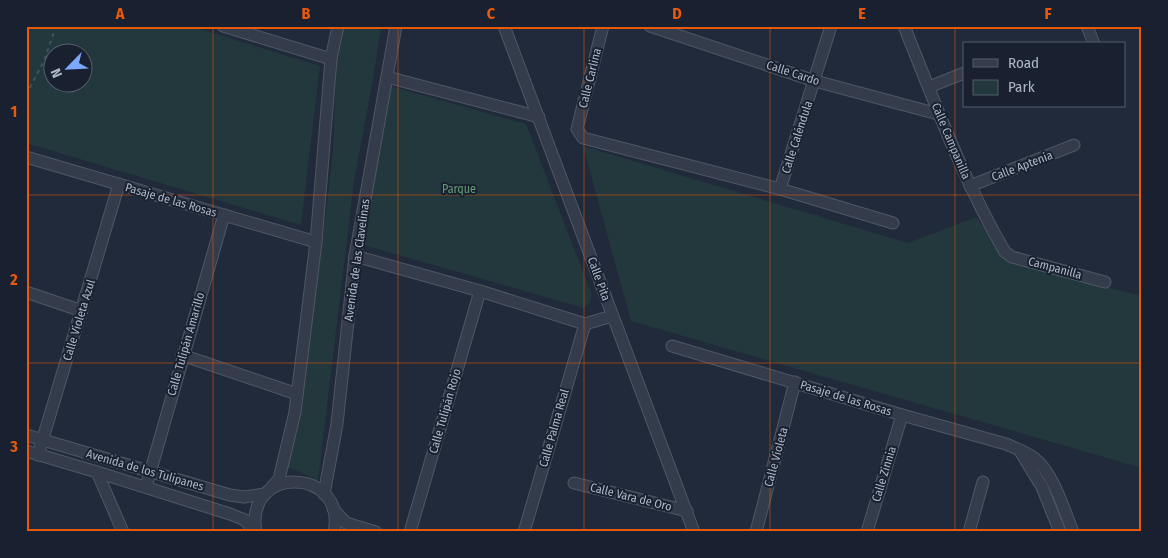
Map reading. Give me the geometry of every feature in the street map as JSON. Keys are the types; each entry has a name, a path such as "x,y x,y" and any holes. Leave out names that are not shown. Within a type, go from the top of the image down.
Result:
{"street":[{"path":"223,26 331,59"},
{"path":"256,532 255,516 260,500 279,479 295,412 316,242 331,59 338,26"},
{"name":"Avenida de las Clavelinas","path":"324,494 337,424 355,256 396,26"},
{"name":"Calle Pita","path":"504,26 694,532"},
{"name":"Calle Carlina","path":"603,26 577,129 583,138 780,190"},
{"name":"Calle Cardo","path":"650,26 815,81 938,114"},
{"name":"Calle Caléndula","path":"780,190 831,26"},
{"name":"Calle Campanilla","path":"904,26 938,114 970,186 1005,252"},
{"path":"1087,26 1093,42"},
{"path":"929,87 963,73"},
{"path":"386,77 539,116"},
{"name":"Calle Aptenia","path":"970,186 1074,145"},
{"name":"Pasaje de las Rosas","path":"26,157 316,242"},
{"name":"Calle Violeta Azul","path":"38,455 119,184"},
{"path":"780,190 892,223"},
{"name":"Calle Tulipán Amarillo","path":"146,487 182,355 224,215"},
{"name":"Campanilla","path":"1005,252 1012,256 1106,282"},
{"path":"355,256 480,291 585,324 612,316"},
{"name":"Calle Tulipán Rojo","path":"410,532 480,291"},
{"path":"26,292 82,311"},
{"name":"Calle Palma Real","path":"524,532 585,324"},
{"name":"Pasaje de las Rosas","path":"672,346 902,416 1006,444 1019,450 1036,459 1052,480 1073,532"},
{"path":"182,355 297,394"},
{"name":"Calle Violeta","path":"756,532 795,382"},
{"name":"Calle Zinnia","path":"867,532 902,416"},
{"name":"Avenida de los Tulipanes","path":"26,435 230,495 244,497 268,491 286,482 310,484 324,494"},
{"path":"1019,450 1042,487 1060,532"},
{"name":"Avenida de los Tulipanes","path":"26,451 146,487 245,520 256,532"},
{"path":"97,472 122,532"},
{"path":"969,532 983,482"},
{"name":"Calle Vara de Oro","path":"574,483 687,511"},
{"path":"324,494 333,509 346,523 376,532"},
{"path":"333,509 335,518 334,532"}],"path":[{"path":"26,95 44,60 56,26"}],"green space":[{"path":"26,26 190,26 320,66 301,225 26,143"},
{"path":"342,26 381,26 354,181 318,481 291,468 285,471 302,393 323,238 333,151 337,53"},
{"name":"Parque","path":"386,85 526,124 592,295 590,302 584,308 360,244"},
{"path":"583,146 908,243 976,217 1008,262 1142,296 1142,468 631,321"}]}
